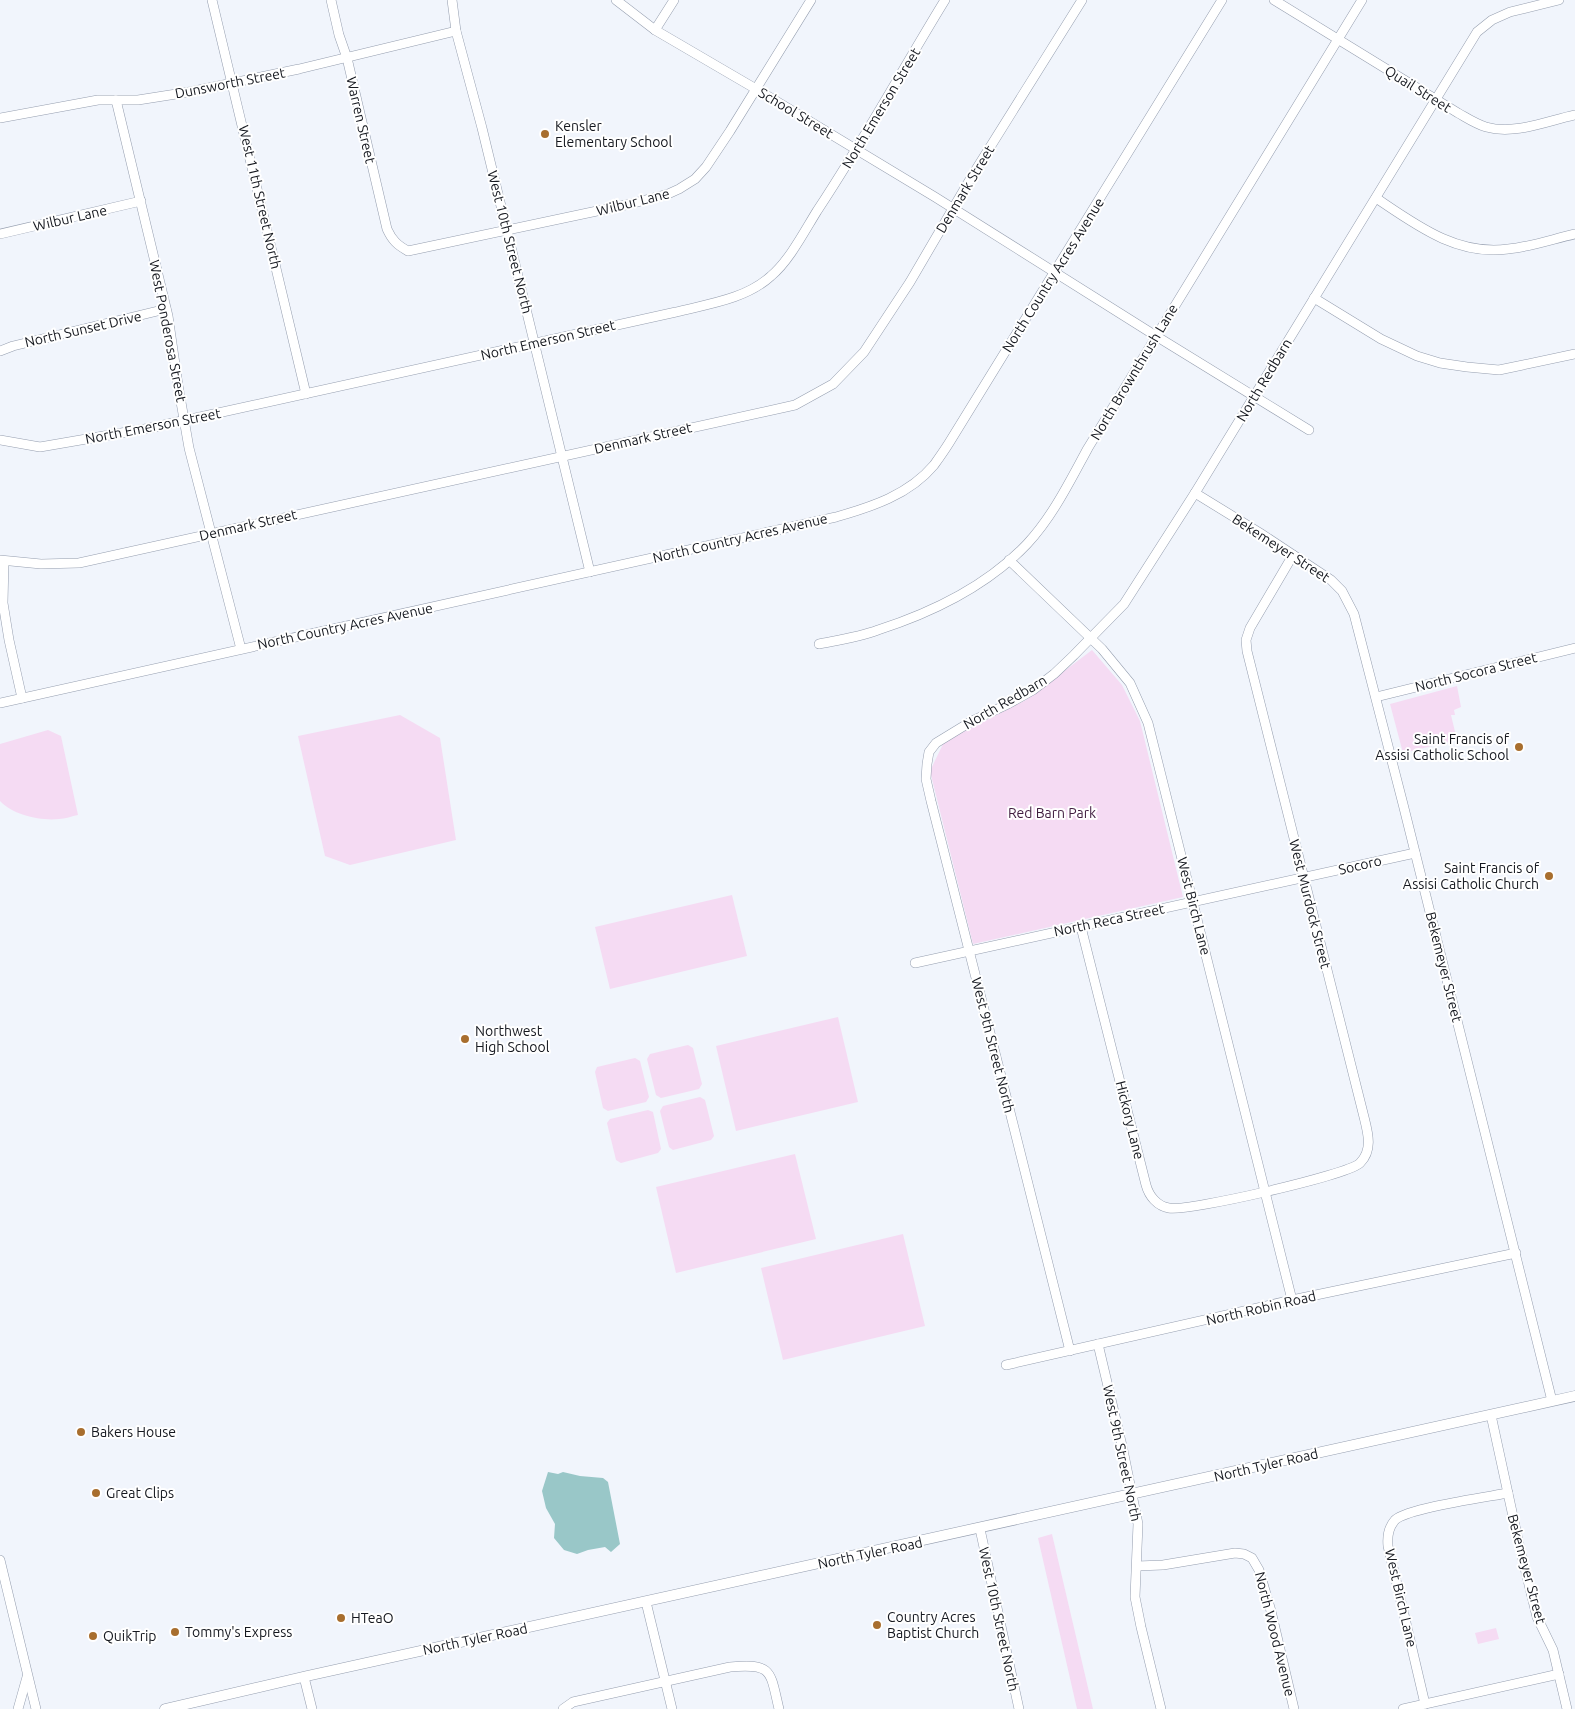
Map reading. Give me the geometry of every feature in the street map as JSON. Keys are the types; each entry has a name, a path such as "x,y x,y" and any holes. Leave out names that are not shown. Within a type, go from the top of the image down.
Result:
{"main road":[{"name":"North Tyler Road","path":"165,1709 1575,1396"}],"street":[{"name":"West 11th Street North","path":"212,0 306,394"},
{"name":"Warren Street","path":"331,0 391,240"},
{"name":"West 10th Street North","path":"452,0 456,31 590,572"},
{"name":"School Street","path":"616,0 621,6 655,30 953,209 1309,430"},
{"path":"655,30 674,0"},
{"name":"Wilbur Lane","path":"391,240 408,252 630,204 668,194 679,189 695,179 706,167 811,0"},
{"name":"North Emerson Street","path":"0,440 40,447 150,428 728,299 760,285 772,276 786,259 856,150 946,0"},
{"name":"Denmark Street","path":"2,560 40,564 79,563 795,404 833,384 864,352 910,282 1082,0"},
{"name":"North Country Acres Avenue","path":"0,703 836,517 885,501 922,477 950,443 1222,0"},
{"name":"Quail Street","path":"1274,0 1458,113 1485,127 1515,129 1575,114"},
{"name":"North Brownthrush Lane","path":"819,644 877,631 940,607 990,577 1028,543 1056,506 1088,448 1362,0"},
{"name":"North Redbarn","path":"938,741 972,721 1033,690 1054,674 1124,604 1195,493 1477,32 1492,20 1510,12 1559,0"},
{"name":"Dunsworth Street","path":"0,118 98,100 138,100 189,92 347,58 456,31"},
{"name":"West Ponderosa Street","path":"116,100 166,309 189,448 241,649"},
{"path":"1376,198 1426,231 1456,245 1478,249 1508,250 1575,234"},
{"name":"Wilbur Lane","path":"0,234 141,201"},
{"path":"1314,298 1381,339 1417,356 1440,363 1467,368 1499,370 1575,354"},
{"name":"North Sunset Drive","path":"0,351 13,346 166,309"},
{"name":"Bekemeyer Street","path":"1195,493 1332,580 1349,602 1354,614 1552,1402"},
{"name":"West Murdock Street","path":"1264,1192 1353,1168 1360,1163 1370,1141 1247,651 1246,640 1253,622 1293,555"},
{"path":"2,560 3,603 8,640 22,698"},
{"name":"West Birch Lane","path":"1009,560 1102,649 1130,683 1148,723 1292,1300"},
{"name":"North Socora Street","path":"1376,696 1575,648"},
{"name":"West 9th Street North","path":"938,741 929,752 926,779 1070,1351"},
{"name":"Socoro","path":"1304,877 1415,853"},
{"name":"North Reca Street","path":"915,963 1304,877"},
{"name":"Hickory Lane","path":"1081,926 1146,1185 1151,1198 1168,1208 1178,1209 1264,1192"},
{"name":"North Robin Road","path":"1006,1365 1292,1300 1516,1253"},
{"name":"West 9th Street North","path":"1098,1344 1138,1524 1136,1597 1141,1627 1161,1709"},
{"name":"Bekemeyer Street","path":"1491,1415 1537,1617 1553,1650 1567,1709"},
{"name":"West Birch Lane","path":"1425,1704 1388,1546 1390,1527 1397,1519 1412,1512 1508,1493"},
{"name":"West 10th Street North","path":"980,1528 1019,1709"},
{"name":"North Wood Avenue","path":"1137,1566 1181,1562 1235,1552 1252,1558 1259,1570 1271,1611 1294,1709"},
{"path":"0,1560 36,1709"},
{"path":"646,1602 672,1709"},
{"path":"562,1709 573,1702 730,1667 752,1665 764,1670 772,1677 779,1709"},
{"path":"18,1709 28,1674"},
{"path":"1403,1709 1559,1674"},
{"path":"304,1677 312,1709"}],"green space":[{"name":"Red Barn Park","path":"1092,650 1122,685 1140,721 1183,897 973,944 930,771 944,742 1026,700"},
{"path":"1457,686 1461,707 1454,710 1455,715 1451,715 1457,740 1403,753 1390,704"},
{"path":"400,715 440,738 456,840 350,865 325,856 298,736"},
{"path":"48,730 61,736 78,815 61,819 35,818 12,810 0,801 0,744"},
{"path":"732,895 747,956 610,989 595,927"},
{"path":"838,1017 858,1102 736,1131 716,1046"},
{"path":"688,1045 693,1048 702,1084 699,1089 661,1098 656,1095 647,1059 650,1054"},
{"path":"635,1058 640,1061 649,1097 646,1102 608,1111 603,1108 595,1072 597,1067"},
{"path":"700,1097 705,1100 714,1136 711,1140 673,1150 669,1147 660,1111 663,1106"},
{"path":"648,1110 653,1112 661,1149 658,1153 621,1163 616,1160 607,1123 610,1119"},
{"path":"795,1154 816,1239 676,1273 656,1187"},
{"path":"903,1234 925,1326 783,1360 761,1268"},
{"path":"1052,1534 1093,1709 1077,1709 1038,1538"},
{"path":"1496,1628 1499,1639 1478,1644 1475,1633"}],"water":[{"path":"548,1472 558,1474 563,1472 603,1478 608,1482 620,1544 611,1552 605,1547 577,1554 564,1550 554,1538 555,1524 546,1508 542,1491"}],"place":[{"name":"Kensler Elementary School","path":"545,134"},
{"name":"Saint Francis of Assisi Catholic School","path":"1519,747"},
{"name":"Saint Francis of Assisi Catholic Church","path":"1549,876"},
{"name":"Northwest High School","path":"465,1039"},
{"name":"Bakers House","path":"81,1432"},
{"name":"Great Clips","path":"96,1493"},
{"name":"HTeaO","path":"341,1618"},
{"name":"Country Acres Baptist Church","path":"877,1625"},
{"name":"Tommy's Express","path":"175,1632"},
{"name":"QuikTrip","path":"93,1636"}]}
